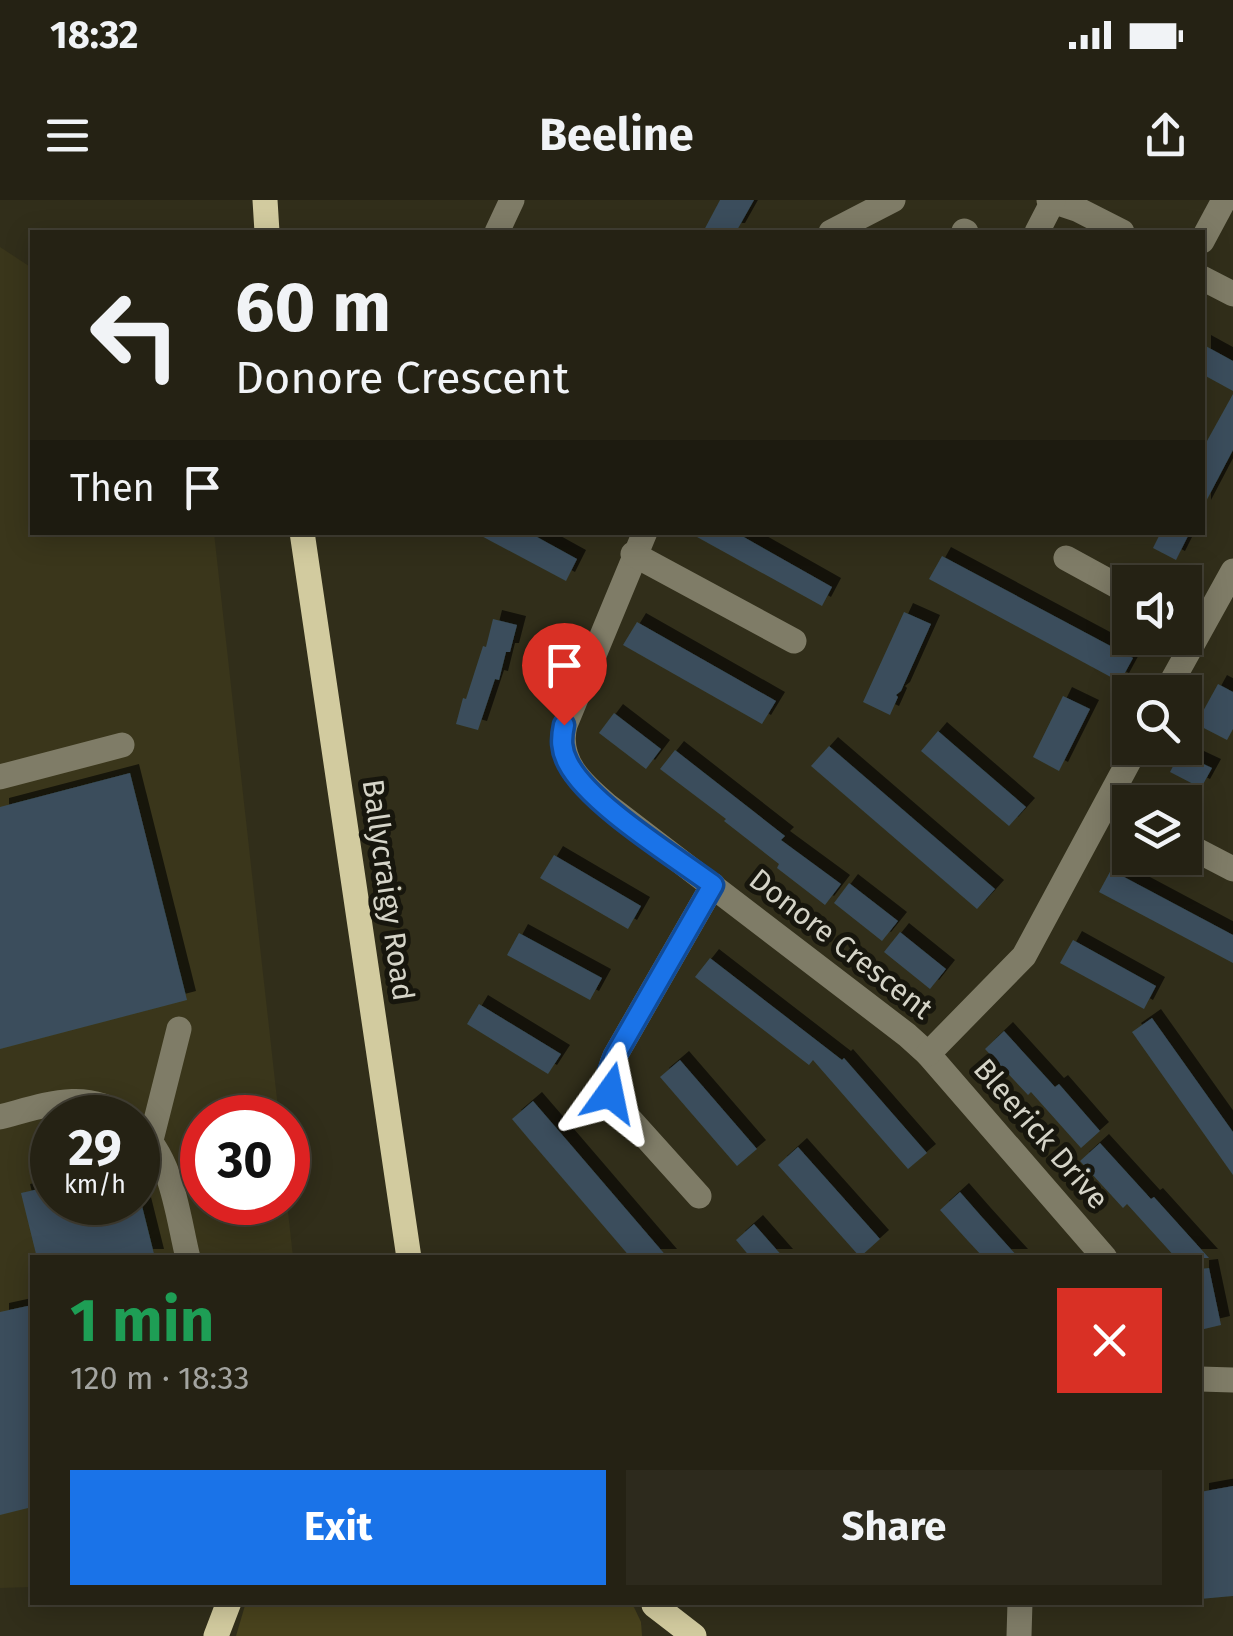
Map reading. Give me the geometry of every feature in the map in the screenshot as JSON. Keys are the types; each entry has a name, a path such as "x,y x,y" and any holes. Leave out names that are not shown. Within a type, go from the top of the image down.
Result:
{"main road":[{"path":"265,200 266,230"},
{"name":"Ballycraigy Road","path":"302,535 409,1255"},
{"path":"216,1636 228,1605"},
{"path":"654,1605 659,1636"},
{"path":"655,1605 694,1636"}],"street":[{"path":"499,230 512,200"},
{"path":"835,230 892,200"},
{"path":"1205,235 1224,200"},
{"path":"1038,230 1051,201 1117,230"},
{"path":"1205,280 1233,294"},
{"name":"Donore Crescent","path":"794,641 639,543 564,725 562,750 572,770 593,793 886,1016 928,1054"},
{"path":"1066,558 1112,583"},
{"path":"1202,614 1233,571"},
{"path":"0,777 122,744"},
{"path":"928,1054 1024,956 1127,765"},
{"path":"1106,803 1112,806"},
{"path":"1202,853 1233,869"},
{"name":"Donore Crescent","path":"699,1196 616,1104 608,1078 615,1056 713,885"},
{"path":"157,1095 179,1029"},
{"name":"Bleerick Drive","path":"928,1054 1102,1255"},
{"path":"0,1117 30,1110"},
{"path":"160,1158 187,1255"},
{"path":"1202,1379 1233,1380"},
{"path":"1019,1636 1020,1605"}],"shaded area":[{"path":"0,247 30,267 30,535 214,535 277,1095 180,1095 180,1225 289,1225 293,1255 30,1255 30,1587 0,1588"},
{"path":"245,1605 633,1605 642,1636 236,1636"}],"building":[{"path":"720,200 754,200 737,230 704,230"},
{"path":"1205,346 1233,361 1233,391 1205,376"},
{"path":"1233,394 1233,450 1205,503 1205,445"},
{"path":"480,535 533,535 577,559 566,581"},
{"path":"693,535 740,535 832,587 822,606"},
{"path":"1160,535 1188,535 1176,560 1153,548"},
{"path":"942,556 1112,647 1112,655 1133,658 1124,675 1112,678 929,579"},
{"path":"904,612 931,624 890,715 863,702"},
{"path":"493,619 517,625 478,730 456,724"},
{"path":"637,622 776,701 762,724 623,645"},
{"path":"1218,684 1233,692 1233,729 1227,740 1202,727 1202,713"},
{"path":"1063,696 1090,709 1059,771 1033,757"},
{"path":"614,713 661,749 646,769 599,733"},
{"path":"938,731 1026,807 1009,826 921,751"},
{"path":"829,746 995,889 977,909 811,766"},
{"path":"675,750 785,836 781,840 841,884 825,905 777,868 779,864 726,819 660,769"},
{"path":"1202,763 1212,768 1202,786 1170,772 1174,765"},
{"path":"130,773 187,1000 0,1049 0,807"},
{"path":"554,855 641,906 628,929 540,878"},
{"path":"1111,870 1112,875 1120,875 1233,935 1233,963 1099,892"},
{"path":"849,883 898,921 882,941 834,903"},
{"path":"900,932 946,969 930,989 884,952"},
{"path":"519,933 602,978 590,1000 507,955"},
{"path":"1073,940 1156,986 1144,1009 1060,963"},
{"path":"710,958 844,1058 927,1153 908,1169 813,1060 809,1065 695,977"},
{"path":"479,1004 561,1054 548,1074 467,1024"},
{"path":"1152,1018 1233,1132 1233,1175 1132,1032"},
{"path":"1004,1031 1100,1131 1081,1148 1031,1092 1028,1095 985,1049"},
{"path":"680,1060 757,1149 737,1166 660,1077"},
{"path":"533,1101 665,1255 628,1255 512,1119"},
{"path":"1100,1143 1209,1258 1173,1255 1127,1204 1123,1208 1080,1161"},
{"path":"798,1147 880,1239 858,1255 778,1165"},
{"path":"30,1191 30,1225 147,1225 154,1255 36,1255 21,1193"},
{"path":"960,1192 1016,1255 981,1255 940,1210"},
{"path":"754,1224 781,1255 748,1255 736,1240"},
{"path":"1209,1268 1221,1325 1202,1330 1202,1269"},
{"path":"30,1305 30,1508 0,1515 0,1312"},
{"path":"1233,1486 1233,1596 1202,1599 1202,1492"}],"route":[{"path":"564,725 562,750 579,780 713,885 615,1056 609,1072 610,1093"}]}
